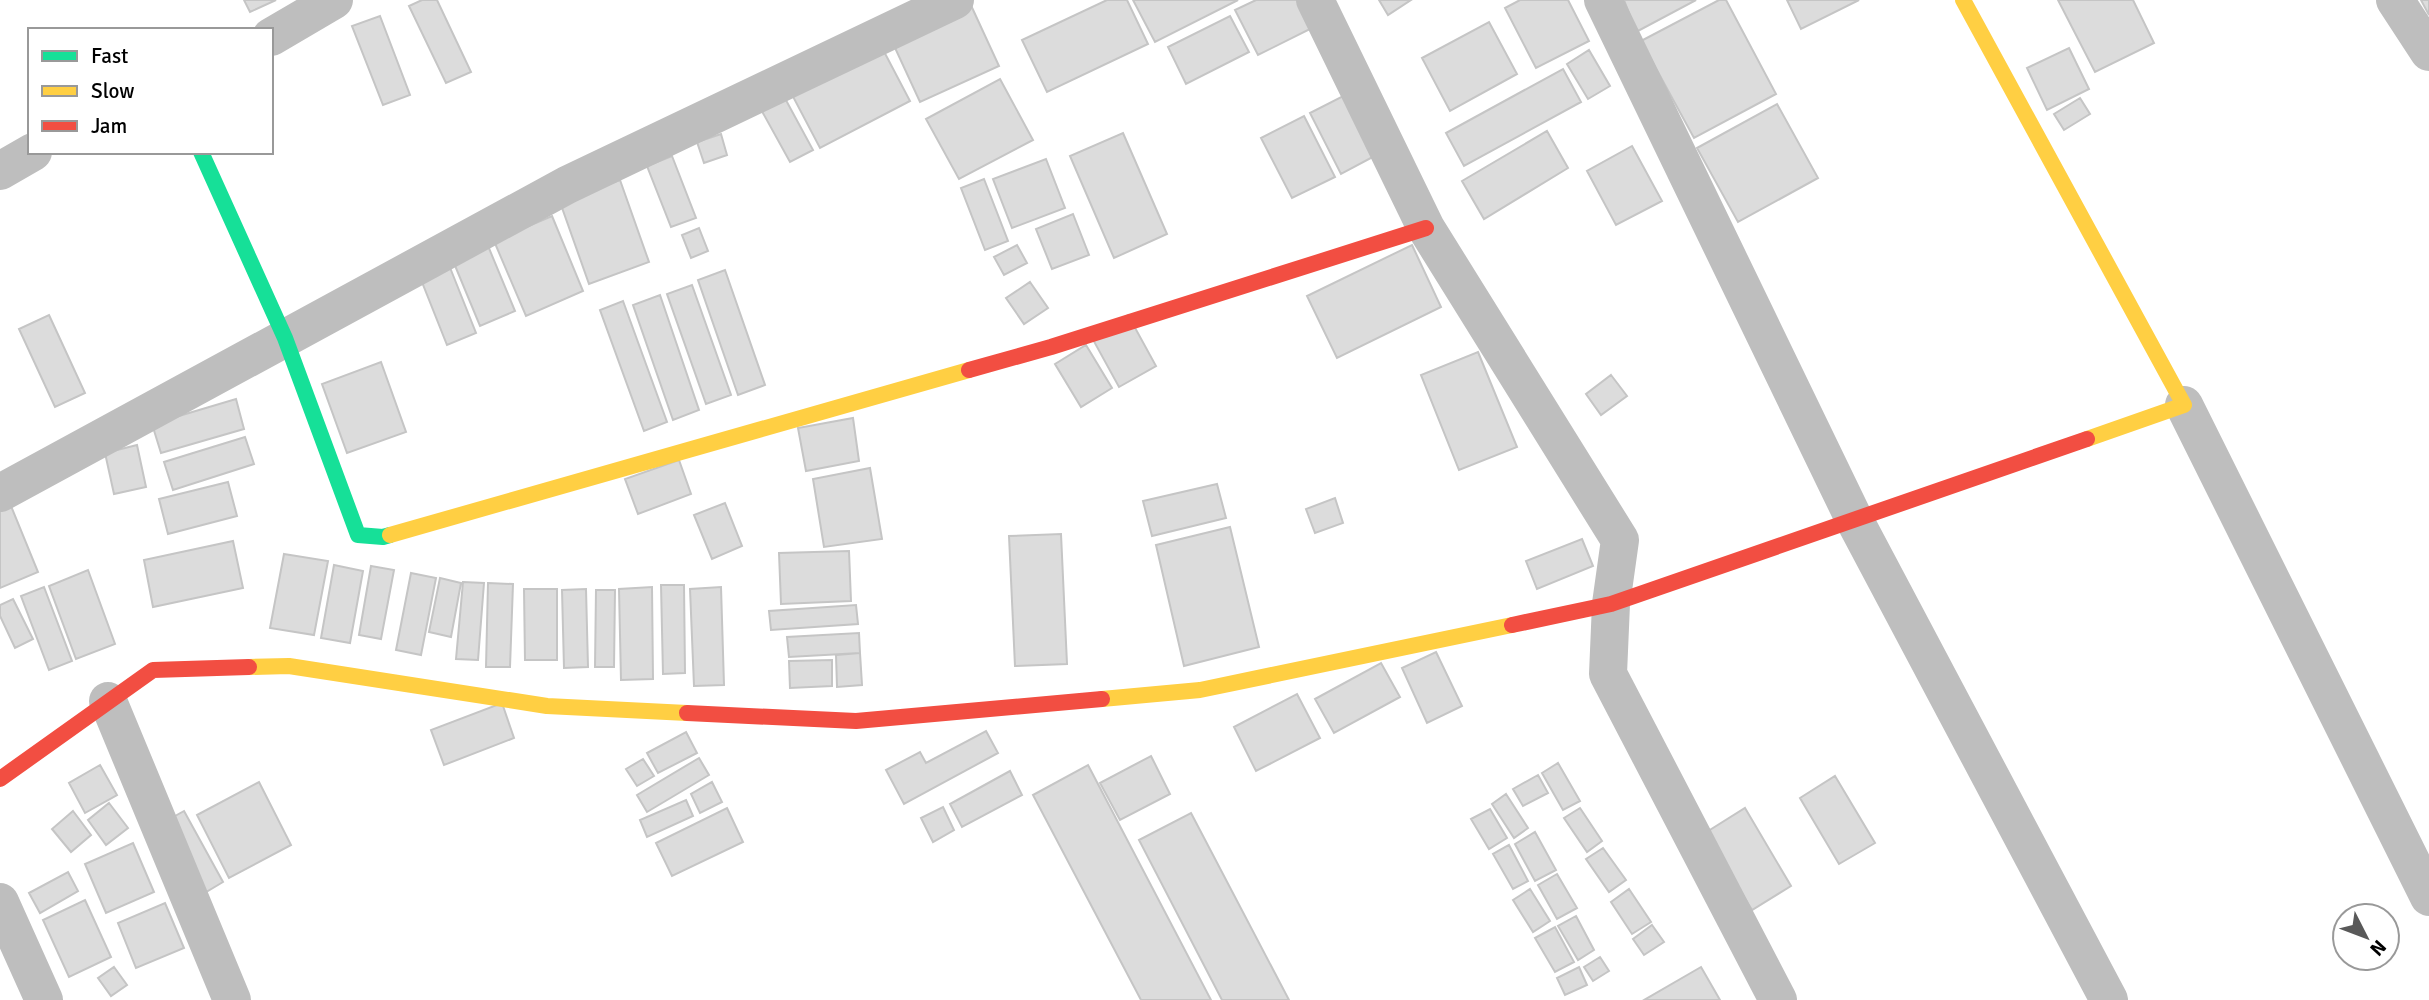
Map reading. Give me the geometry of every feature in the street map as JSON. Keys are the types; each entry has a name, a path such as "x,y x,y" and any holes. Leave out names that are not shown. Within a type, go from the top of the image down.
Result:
{"street":[{"path":"273,36 334,0"},
{"path":"0,493 567,185 955,0"},
{"path":"1315,0 1426,228 1620,540 1612,604 1608,674 1778,1000"},
{"path":"1603,0 1855,521 2109,1000"},
{"path":"1963,0 2184,405 2429,897"},
{"path":"2395,0 2429,52"},
{"path":"0,171 30,154"},
{"path":"202,154 285,338 358,535 383,537 1051,346 1426,228"},
{"path":"0,779 153,670 289,666 547,706 856,721 1200,690 1612,604 2184,405"},
{"path":"108,701 232,1000"},
{"path":"0,902 44,1000"}],"building":[{"path":"244,0 276,0 250,12"},
{"path":"422,0 437,0 471,72 446,83 409,6"},
{"path":"1107,0 1127,0 1148,44 1047,92 1022,40"},
{"path":"1133,0 1238,0 1155,42"},
{"path":"1256,0 1305,0 1318,25 1258,55 1235,10"},
{"path":"1379,0 1411,0 1388,15"},
{"path":"1520,0 1568,0 1589,41 1536,68 1505,8"},
{"path":"1624,0 1696,0 1636,32"},
{"path":"1719,0 1726,0 1776,94 1694,138 1641,41"},
{"path":"1787,0 1859,0 1801,29"},
{"path":"2058,0 2133,0 2154,43 2095,72"},
{"path":"2421,0 2429,0 2429,15"},
{"path":"969,1 999,66 920,102 890,37"},
{"path":"380,16 410,95 383,105 352,26"},
{"path":"1230,16 1249,52 1186,84 1168,47"},
{"path":"1489,22 1517,74 1450,111 1422,58"},
{"path":"879,42 910,101 820,148 789,89"},
{"path":"2069,48 2089,89 2047,110 2027,68"},
{"path":"1589,50 1610,86 1588,99 1567,64"},
{"path":"1563,69 1581,102 1464,166 1446,133"},
{"path":"1000,79 1033,140 959,179 926,119"},
{"path":"781,91 813,150 790,162 758,104"},
{"path":"1353,91 1384,151 1341,174 1310,113"},
{"path":"2080,98 2090,114 2064,130 2054,114"},
{"path":"1777,104 1818,178 1738,222 1697,148"},
{"path":"1304,116 1335,177 1292,198 1261,138"},
{"path":"1547,131 1568,168 1484,219 1462,181"},
{"path":"1123,133 1167,234 1114,258 1070,156"},
{"path":"721,134 727,155 704,163 697,142"},
{"path":"1632,146 1662,201 1616,225 1587,171"},
{"path":"672,156 696,218 671,227 647,166"},
{"path":"1046,159 1065,208 1012,228 993,179"},
{"path":"984,179 1008,241 985,250 961,188"},
{"path":"620,180 649,262 589,284 560,202"},
{"path":"1073,214 1089,255 1052,269 1036,229"},
{"path":"552,216 583,291 526,316 494,241"},
{"path":"699,228 708,251 691,258 682,235"},
{"path":"486,241 515,311 480,326 451,256"},
{"path":"1017,245 1027,263 1004,275 994,257"},
{"path":"1412,245 1441,307 1337,358 1307,296"},
{"path":"447,260 476,333 447,345 418,272"},
{"path":"725,270 765,385 738,395 698,280"},
{"path":"1030,282 1048,308 1024,324 1006,298"},
{"path":"692,285 731,395 706,404 667,294"},
{"path":"660,295 699,410 673,420 633,305"},
{"path":"623,301 667,422 644,431 600,310"},
{"path":"49,315 85,393 55,407 19,329"},
{"path":"1128,315 1156,366 1119,387 1091,336"},
{"path":"1086,345 1112,388 1081,407 1055,364"},
{"path":"1478,352 1517,447 1459,470 1421,375"},
{"path":"381,362 406,432 347,453 322,384"},
{"path":"1611,375 1627,396 1601,415 1586,394"},
{"path":"236,399 244,429 161,453 152,424"},
{"path":"853,418 859,461 806,471 798,428"},
{"path":"245,437 254,464 173,490 164,462"},
{"path":"137,445 146,487 114,494 105,453"},
{"path":"679,460 691,494 638,514 625,479"},
{"path":"870,468 882,539 824,547 813,479"},
{"path":"228,482 237,516 168,534 159,499"},
{"path":"1217,484 1226,518 1152,536 1143,501"},
{"path":"1335,498 1343,523 1315,533 1306,509"},
{"path":"725,503 742,546 712,559 694,515"},
{"path":"11,506 38,572 0,588 0,511"},
{"path":"1230,527 1259,647 1184,666 1156,545"},
{"path":"1061,534 1067,664 1015,666 1009,536"},
{"path":"1582,539 1593,566 1537,589 1526,561"},
{"path":"233,541 243,588 153,607 144,560"},
{"path":"849,551 851,601 781,604 779,553"},
{"path":"284,554 328,561 314,635 270,628"},
{"path":"334,565 363,571 350,643 321,638"},
{"path":"371,566 394,570 381,639 359,635"},
{"path":"88,570 115,644 76,659 49,586"},
{"path":"411,573 436,578 421,655 396,650"},
{"path":"440,578 461,583 451,637 429,632"},
{"path":"463,582 484,583 478,660 456,659"},
{"path":"488,583 513,584 510,667 486,667"},
{"path":"661,585 684,585 685,673 663,674"},
{"path":"44,587 72,661 49,670 21,596"},
{"path":"652,587 653,679 621,680 619,589"},
{"path":"721,587 724,685 694,686 690,589"},
{"path":"524,589 557,589 557,660 525,660"},
{"path":"586,589 588,667 564,668 562,590"},
{"path":"596,590 615,590 614,667 595,667"},
{"path":"13,599 33,639 15,648 0,616 0,605"},
{"path":"856,605 858,624 771,630 769,611"},
{"path":"859,633 860,653 789,657 787,637"},
{"path":"1436,652 1462,706 1427,723 1402,668"},
{"path":"860,653 862,685 837,687 836,655"},
{"path":"832,660 832,686 790,688 789,661"},
{"path":"1381,663 1400,697 1334,733 1315,699"},
{"path":"1297,694 1320,738 1256,771 1234,727"},
{"path":"502,703 514,738 444,765 431,730"},
{"path":"986,731 998,753 904,804 886,770 920,752 926,763"},
{"path":"686,732 697,753 658,773 647,753"},
{"path":"1151,756 1170,794 1120,820 1100,783"},
{"path":"699,758 709,775 647,812 637,795"},
{"path":"643,759 654,776 637,786 626,769"},
{"path":"1558,763 1580,801 1563,810 1542,773"},
{"path":"100,765 117,795 85,813 69,783"},
{"path":"1088,765 1211,1000 1141,1000 1033,795"},
{"path":"1010,771 1022,795 962,827 950,804"},
{"path":"1538,775 1548,793 1523,806 1513,789"},
{"path":"1835,776 1875,843 1839,864 1800,798"},
{"path":"259,782 291,845 229,878 197,815"},
{"path":"712,782 722,802 700,813 691,794"},
{"path":"1506,794 1528,828 1514,838 1492,804"},
{"path":"686,800 693,816 647,837 640,820"},
{"path":"109,803 128,828 106,845 88,820"},
{"path":"943,807 954,830 933,842 921,818"},
{"path":"727,808 743,842 672,876 656,843"},
{"path":"1580,808 1602,841 1587,852 1564,818"},
{"path":"1745,808 1791,886 1752,910 1705,833"},
{"path":"1490,809 1507,838 1489,849 1471,819"},
{"path":"73,811 91,835 71,852 52,829"},
{"path":"184,811 223,882 201,895 161,824"},
{"path":"1191,813 1289,1000 1222,1000 1139,840"},
{"path":"1535,832 1556,870 1535,881 1515,844"},
{"path":"133,843 154,892 106,913 85,864"},
{"path":"1509,845 1528,881 1513,889 1493,854"},
{"path":"1603,848 1626,880 1609,892 1586,859"},
{"path":"68,872 78,891 40,913 29,893"},
{"path":"1557,874 1577,908 1557,919 1538,885"},
{"path":"1530,889 1550,921 1533,932 1513,900"},
{"path":"1629,889 1651,922 1632,934 1611,902"},
{"path":"85,900 111,957 69,977 43,920"},
{"path":"165,903 184,948 136,968 118,923"},
{"path":"1576,916 1594,950 1578,960 1558,926"},
{"path":"1652,925 1664,942 1644,955 1633,939"},
{"path":"1555,927 1574,962 1555,972 1535,938"},
{"path":"1600,957 1609,971 1593,981 1584,967"},
{"path":"114,967 127,985 111,996 98,978"},
{"path":"1579,967 1587,985 1565,995 1557,978"},
{"path":"1701,967 1720,1000 1644,1000"}],"traffic: fast":[{"path":"202,154 285,338 358,535 390,535"}],"traffic: slow":[{"path":"1963,0 2184,405 2087,439"},
{"path":"390,535 969,370"},
{"path":"1102,699 1200,690 1512,625"},
{"path":"249,667 289,666 547,706 687,713"}],"traffic: jam":[{"path":"969,370 1051,347 1426,228"},
{"path":"1512,625 1611,604 2087,439"},
{"path":"0,779 153,670 249,667"},
{"path":"687,713 856,721 1102,699"}]}
